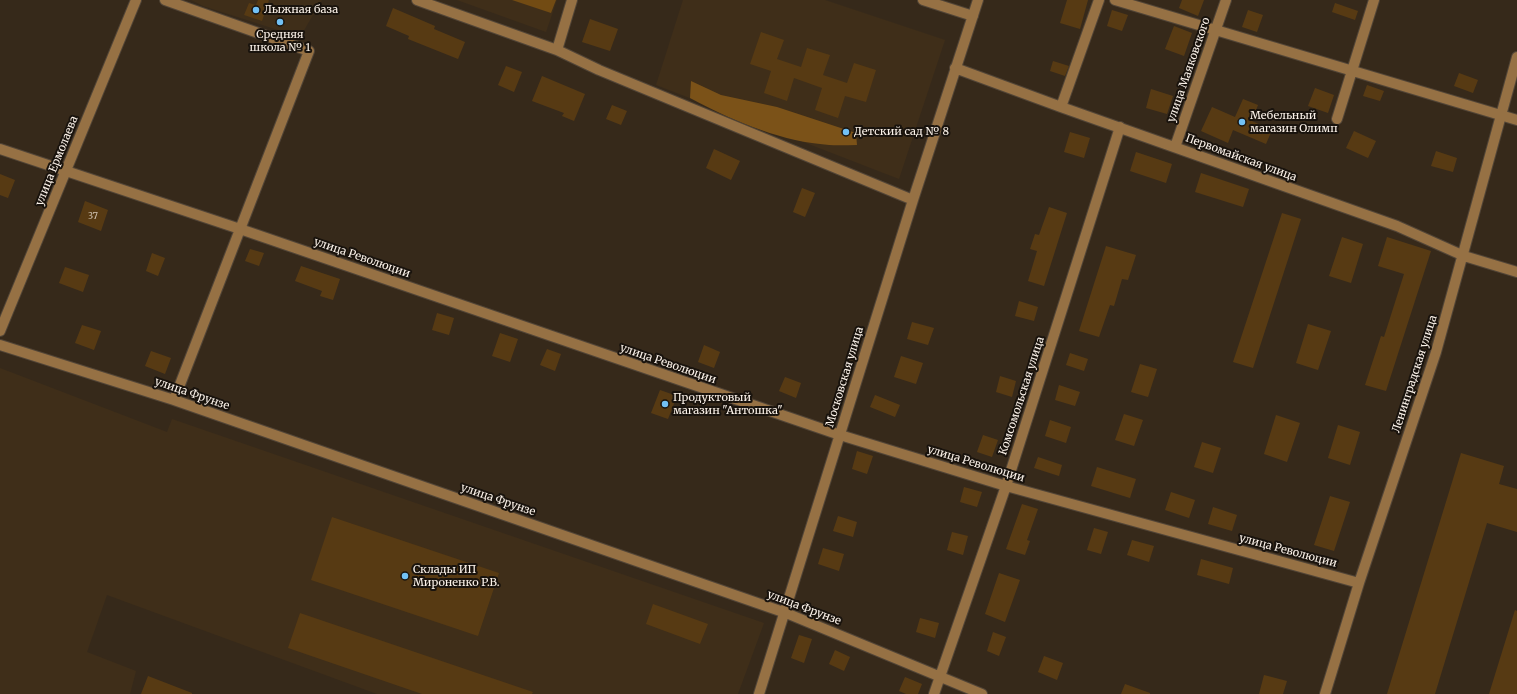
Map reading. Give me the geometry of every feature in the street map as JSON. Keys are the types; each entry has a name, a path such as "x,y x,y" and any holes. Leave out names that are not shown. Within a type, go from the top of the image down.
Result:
{"street":[{"name":"улица Ермолаева","path":"0,331 136,0"},
{"path":"165,0 309,51 174,400"},
{"path":"417,0 557,50 635,85 913,200"},
{"path":"557,50 572,0"},
{"path":"923,0 973,16"},
{"name":"Московская улица","path":"760,694 913,200 978,0"},
{"path":"1061,108 1099,0"},
{"path":"1115,0 1517,120"},
{"name":"улица Маяковского","path":"1175,147 1226,0"},
{"path":"1336,119 1374,0"},
{"name":"Ленинградская улица","path":"1324,694 1359,583 1436,352 1464,256 1517,58"},
{"name":"Первомайская улица","path":"955,68 1061,108 1120,127 1397,226 1464,256 1517,272"},
{"name":"Комсомольская улица","path":"934,694 1006,486 1120,127"},
{"name":"улица Революции","path":"0,149 240,229 840,435 1006,486 1359,583"},
{"name":"улица Фрунзе","path":"0,345 174,400 786,613 982,694"}],"shaded area":[{"name":"Средняя школа № 1","path":"191,0 322,0 300,37 203,6"},
{"path":"457,0 557,0 546,32"},
{"path":"512,0 556,0 551,13"},
{"name":"Детский сад № 8","path":"683,0 825,0 945,40 899,179 656,85"},
{"path":"691,81 721,95 777,107 856,133 857,145 829,145 804,142 753,127 690,98"},
{"path":"0,368 167,432 172,419 764,623 738,694 377,694 107,595 87,652 136,671 130,694 0,694"}],"building":[{"name":"Лыжная база","path":"258,0 269,0 262,21 244,15 249,3 256,5"},
{"path":"1067,0 1088,0 1080,29 1060,23"},
{"path":"1182,0 1204,0 1198,16 1179,8"},
{"path":"1335,3 1358,11 1355,20 1332,12"},
{"path":"393,8 435,26 434,29 465,42 458,59 408,39 409,36 386,26"},
{"path":"1112,10 1128,15 1122,31 1107,26"},
{"path":"1248,10 1263,15 1257,32 1242,27"},
{"path":"590,19 618,29 610,51 582,42"},
{"path":"1174,26 1192,33 1184,56 1165,49"},
{"path":"761,32 784,40 777,59 801,67 807,48 830,55 823,75 847,83 854,63 876,70 866,102 845,96 838,118 815,110 822,88 794,78 787,101 764,93 771,71 750,64"},
{"path":"1053,61 1069,66 1065,76 1050,71"},
{"path":"506,66 522,72 514,92 498,85"},
{"path":"1459,73 1478,80 1473,93 1454,86"},
{"path":"542,76 585,94 574,121 562,116 564,113 532,101"},
{"path":"1367,85 1384,91 1380,101 1363,96"},
{"path":"1315,88 1334,95 1328,113 1308,106"},
{"path":"1151,89 1173,96 1167,114 1146,108"},
{"path":"1243,99 1258,105 1252,121 1272,130 1266,144 1233,130 1228,143 1201,131 1212,107 1235,117"},
{"path":"612,105 627,111 621,125 606,119"},
{"path":"1354,131 1376,141 1368,158 1346,148"},
{"path":"1070,132 1090,138 1084,158 1064,152"},
{"path":"714,149 740,161 731,180 706,168"},
{"path":"1436,151 1457,158 1453,172 1431,166"},
{"path":"1136,152 1172,164 1166,183 1130,171"},
{"path":"1201,173 1249,189 1243,207 1195,192"},
{"path":"0,174 15,180 8,198 0,195"},
{"path":"802,188 815,193 805,217 793,212"},
{"path":"85,201 108,210 101,231 78,222"},
{"path":"1049,207 1067,213 1044,286 1028,281 1037,251 1030,249 1035,234 1039,235"},
{"path":"1282,213 1301,219 1253,368 1233,362"},
{"path":"1342,237 1363,244 1351,283 1329,276"},
{"path":"1387,237 1431,251 1386,391 1365,385 1381,336 1384,337 1404,274 1378,266"},
{"path":"1106,246 1136,255 1128,280 1122,279 1114,306 1110,305 1099,337 1079,331"},
{"path":"250,249 264,253 259,266 245,261"},
{"path":"152,253 165,258 158,276 146,271"},
{"path":"301,266 340,279 333,300 320,296 322,291 295,281"},
{"path":"65,267 89,275 83,292 59,283"},
{"path":"1019,301 1038,307 1034,321 1015,316"},
{"path":"437,313 454,318 449,335 432,330"},
{"path":"912,322 934,328 928,345 907,339"},
{"path":"1308,324 1331,331 1318,370 1296,363"},
{"path":"82,325 101,331 94,350 75,343"},
{"path":"500,333 518,339 510,362 492,356"},
{"path":"704,345 720,352 714,368 698,362"},
{"path":"547,349 561,354 555,371 540,365"},
{"path":"151,351 171,358 165,374 145,366"},
{"path":"1070,353 1088,359 1084,371 1066,365"},
{"path":"901,356 923,363 916,384 894,377"},
{"path":"1140,364 1157,369 1148,397 1131,392"},
{"path":"1000,376 1016,381 1012,397 996,392"},
{"path":"785,377 801,383 796,398 779,391"},
{"path":"1059,385 1080,392 1075,406 1055,400"},
{"path":"660,390 677,396 668,419 651,413"},
{"path":"875,395 900,405 895,417 870,407"},
{"path":"1124,414 1143,420 1134,446 1115,440"},
{"path":"1276,415 1300,423 1287,462 1264,454"},
{"path":"1050,420 1071,427 1066,443 1045,436"},
{"path":"1338,425 1360,432 1350,465 1328,458"},
{"path":"983,435 998,440 992,457 977,452"},
{"path":"1202,442 1221,448 1213,473 1194,467"},
{"path":"857,451 873,456 867,474 852,469"},
{"path":"1461,453 1504,466 1499,484 1517,489 1517,532 1487,523 1435,694 1387,694"},
{"path":"1038,457 1062,465 1059,476 1034,468"},
{"path":"1097,467 1136,479 1130,498 1091,486"},
{"path":"964,487 982,492 977,507 960,502"},
{"path":"1171,492 1195,500 1189,518 1165,510"},
{"path":"1330,496 1350,502 1334,551 1314,545"},
{"path":"1022,504 1038,509 1027,540 1030,541 1025,555 1006,549"},
{"path":"1213,507 1237,515 1232,531 1208,524"},
{"path":"838,516 857,522 853,537 833,531"},
{"name":"Склады ИП Мироненко Р.В.","path":"332,517 499,573 478,636 311,580"},
{"path":"1094,528 1108,532 1101,554 1087,550"},
{"path":"952,532 968,536 963,555 947,550"},
{"path":"1132,540 1154,546 1149,562 1127,555"},
{"path":"823,548 844,554 839,571 818,564"},
{"path":"1201,559 1233,568 1229,584 1197,575"},
{"path":"999,573 1020,580 1005,622 985,614"},
{"path":"653,604 708,624 700,644 646,624"},
{"path":"1515,610 1517,611 1517,694 1489,694"},
{"path":"300,613 533,692 532,694 422,694 288,648"},
{"path":"920,618 939,623 935,638 916,632"},
{"path":"993,632 1006,637 999,656 987,651"},
{"path":"799,635 812,639 804,663 791,658"},
{"path":"835,650 850,657 844,671 829,664"},
{"path":"1044,656 1063,663 1057,680 1038,672"},
{"path":"1264,675 1287,681 1283,694 1259,694"},
{"path":"148,676 192,693 192,694 141,694"},
{"path":"905,677 922,684 918,694 906,694 899,691"},
{"path":"1125,684 1150,693 1150,694 1121,694"}],"place":[{"name":"Лыжная база","path":"256,10"},
{"name":"Средняя школа № 1","path":"280,22"},
{"name":"Мебельный магазин Олимп","path":"1242,122"},
{"name":"Детский сад № 8","path":"846,132"},
{"name":"Продуктовый магазин \"Антошка\"","path":"665,404"},
{"name":"Склады ИП Мироненко Р.В.","path":"405,576"}]}
